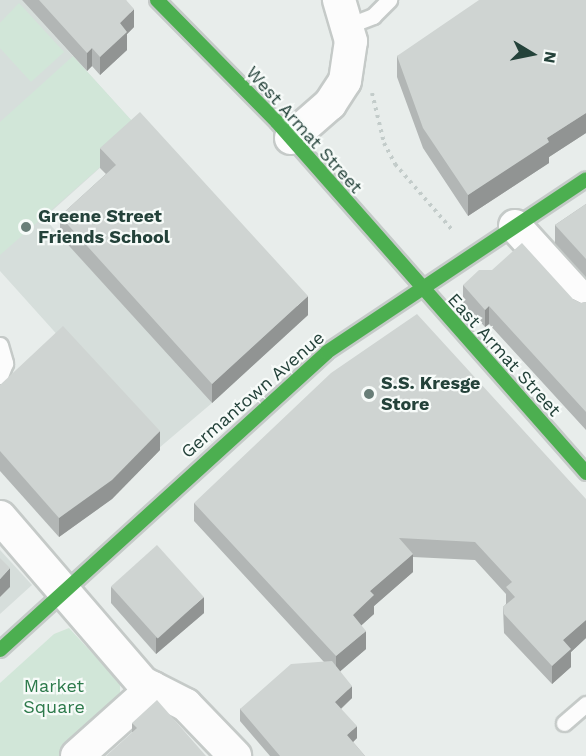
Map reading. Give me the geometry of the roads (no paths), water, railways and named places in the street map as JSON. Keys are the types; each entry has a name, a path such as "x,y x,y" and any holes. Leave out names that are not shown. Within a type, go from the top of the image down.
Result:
{"main road":[{"name":"West Armat Street","path":"157,0 291,138 419,289"},
{"name":"Germantown Avenue","path":"0,650 295,378 419,289 586,180"},
{"name":"East Armat Street","path":"419,289 586,473"}],"street":[{"path":"291,138 330,104 345,81 344,13"},
{"path":"515,226 586,304"},
{"path":"0,517 153,688 186,705 235,756"},
{"path":"77,756 153,688"}],"lane":[{"path":"344,13 373,16 389,0"},
{"path":"0,345 5,363 0,376"},
{"path":"564,723 586,704"}],"place":[{"name":"Greene Street Friends School","path":"26,227"},
{"name":"S.S. Kresge Store","path":"369,394"}],"park label":[{"name":"Market Square","path":"54,697"}]}
